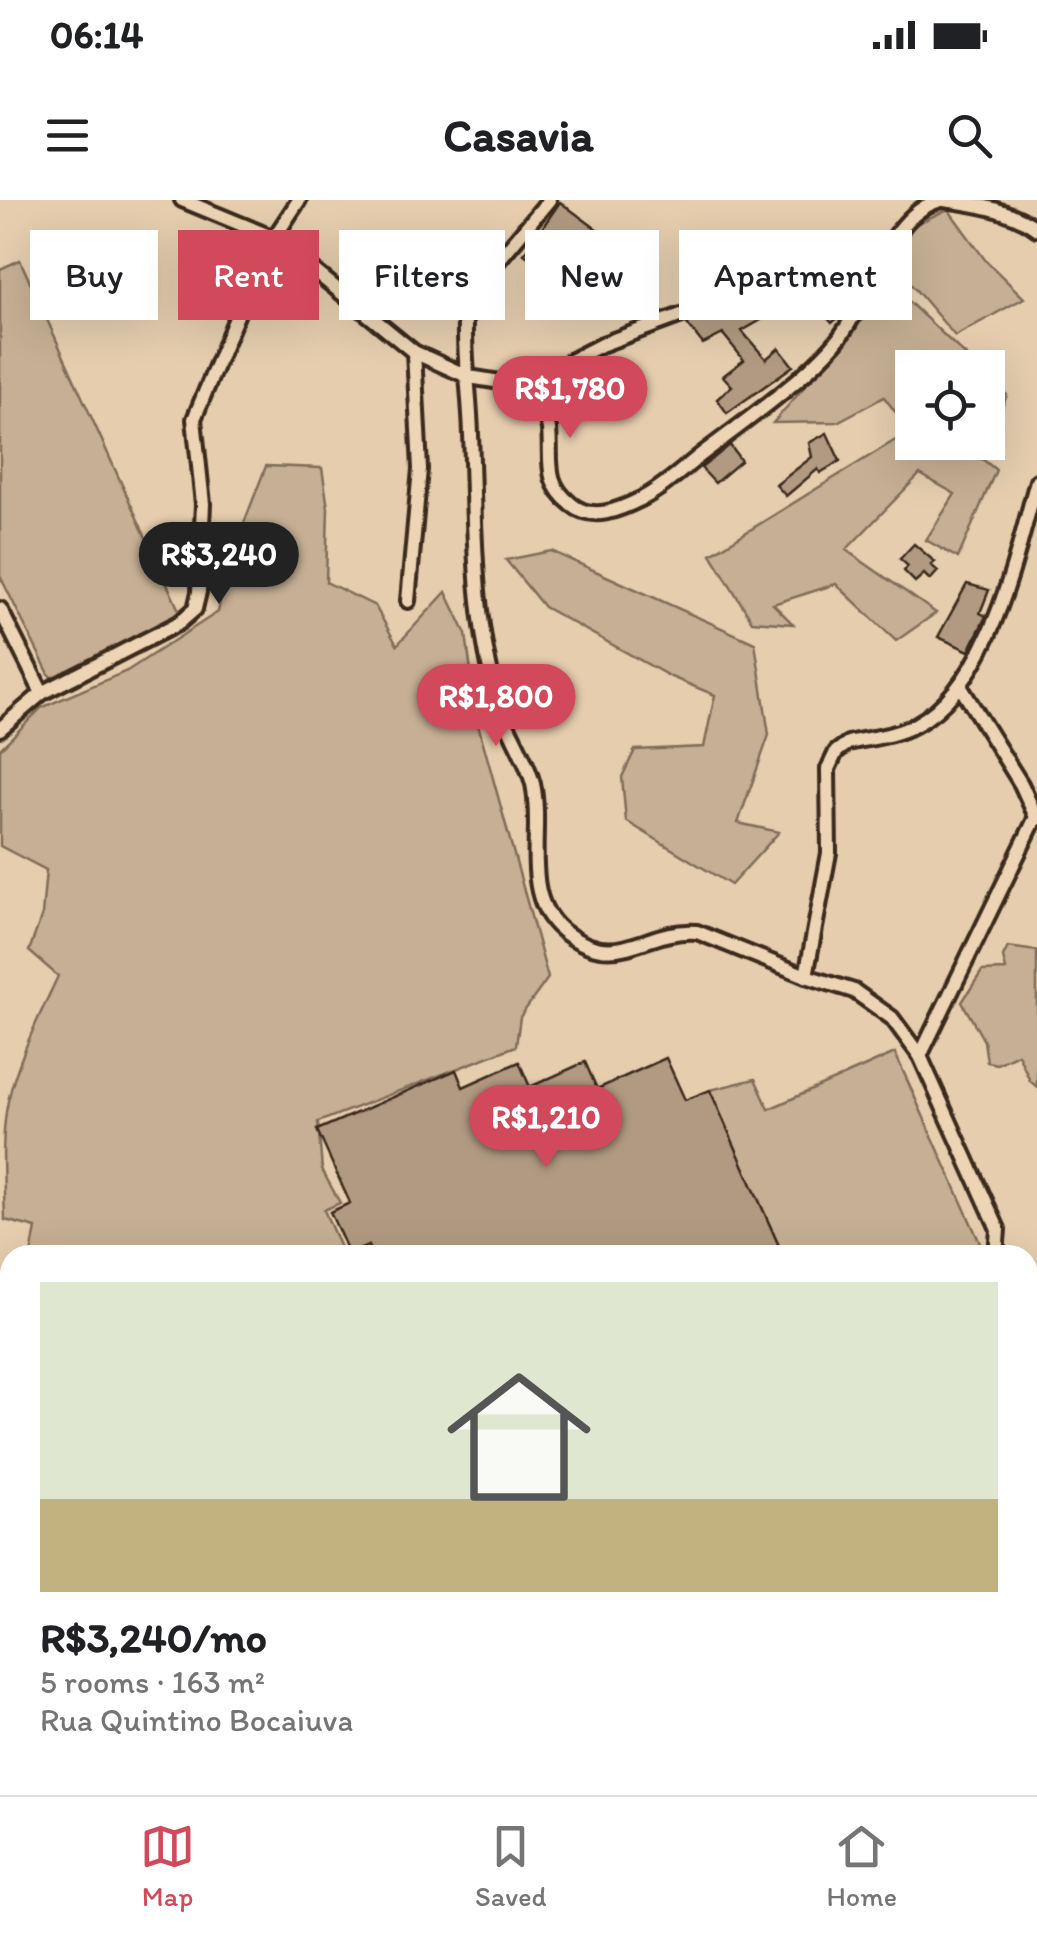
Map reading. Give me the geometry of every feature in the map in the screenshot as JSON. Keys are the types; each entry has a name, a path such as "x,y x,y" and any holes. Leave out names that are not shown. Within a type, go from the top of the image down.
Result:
{"street":[{"path":"182,200 255,230"},
{"path":"279,230 299,200"},
{"path":"549,200 476,287 465,322 482,623 500,707 533,785 540,896 550,918 563,932 604,952 626,950 678,932 696,932 854,991 878,1006 892,1018 920,1056 998,1229 997,1245"},
{"path":"532,387 546,414 552,482 570,504 587,514 614,510 645,498 826,353 849,324 905,222 930,203 943,200 979,206 1018,218 1037,229"},
{"path":"319,275 414,352 469,377 532,387 603,344 679,317"},
{"path":"0,729 42,693 179,623 195,608 203,504 194,418 235,320"},
{"path":"408,601 420,469 414,352"},
{"path":"806,976 829,853 827,788 831,760 848,743 914,726 960,686 974,664 1007,584 1037,482"},
{"path":"0,609 42,693"},
{"path":"920,1056 1036,818 1021,784 960,686"}],"shaded area":[{"path":"948,209 986,261 1024,298 955,336 912,285 914,225"},
{"path":"20,260 30,282 30,320 47,320 182,617 51,678 0,576 0,269"},
{"path":"912,305 960,350 895,350 895,411 884,397 837,422 773,423 862,320 912,320"},
{"path":"895,440 895,460 984,460 996,470 958,558 926,540 955,494 920,474 846,550 936,613 896,641 836,584 773,604 793,624 752,621 711,554"},
{"path":"266,466 322,468 328,508 326,582 375,606 397,645 446,592 466,634 478,724 548,978 520,1017 516,1046 318,1122 322,1170 340,1203 324,1210 339,1245 33,1245 36,1228 5,1220 4,1130 17,1069 58,976 29,951 42,915 46,870 0,846 0,749 41,708 127,671 218,612 227,567"},
{"path":"551,551 755,643 769,735 738,823 779,832 731,885 626,821 622,777 635,750 704,747 715,695 671,677 544,607 506,560"},
{"path":"1008,947 1037,951 1037,1087 1030,1081 1018,1054 997,1064 987,1062 984,1041 962,1002 982,971 1006,970 1003,957"},
{"path":"895,1053 981,1245 779,1245 710,1090 755,1079 769,1109"}],"building":[{"path":"560,202 598,230 573,230 541,230"},
{"path":"695,320 761,320 742,331 766,359 779,348 793,366 727,413 717,399 732,386 723,376 744,360 723,334 703,344 687,324"},
{"path":"827,433 840,461 820,473 818,469 786,496 776,485 812,457 809,443"},
{"path":"730,445 741,461 715,483 701,468"},
{"path":"914,544 935,562 931,565 938,571 930,580 924,574 915,582 904,571 908,566 900,559"},
{"path":"967,584 989,590 980,613 986,616 969,651 938,637"},
{"path":"666,1058 685,1100 710,1090 779,1245 345,1245 330,1212 350,1203 317,1130 456,1070 463,1087 519,1062 530,1087 585,1062 597,1089"}]}
